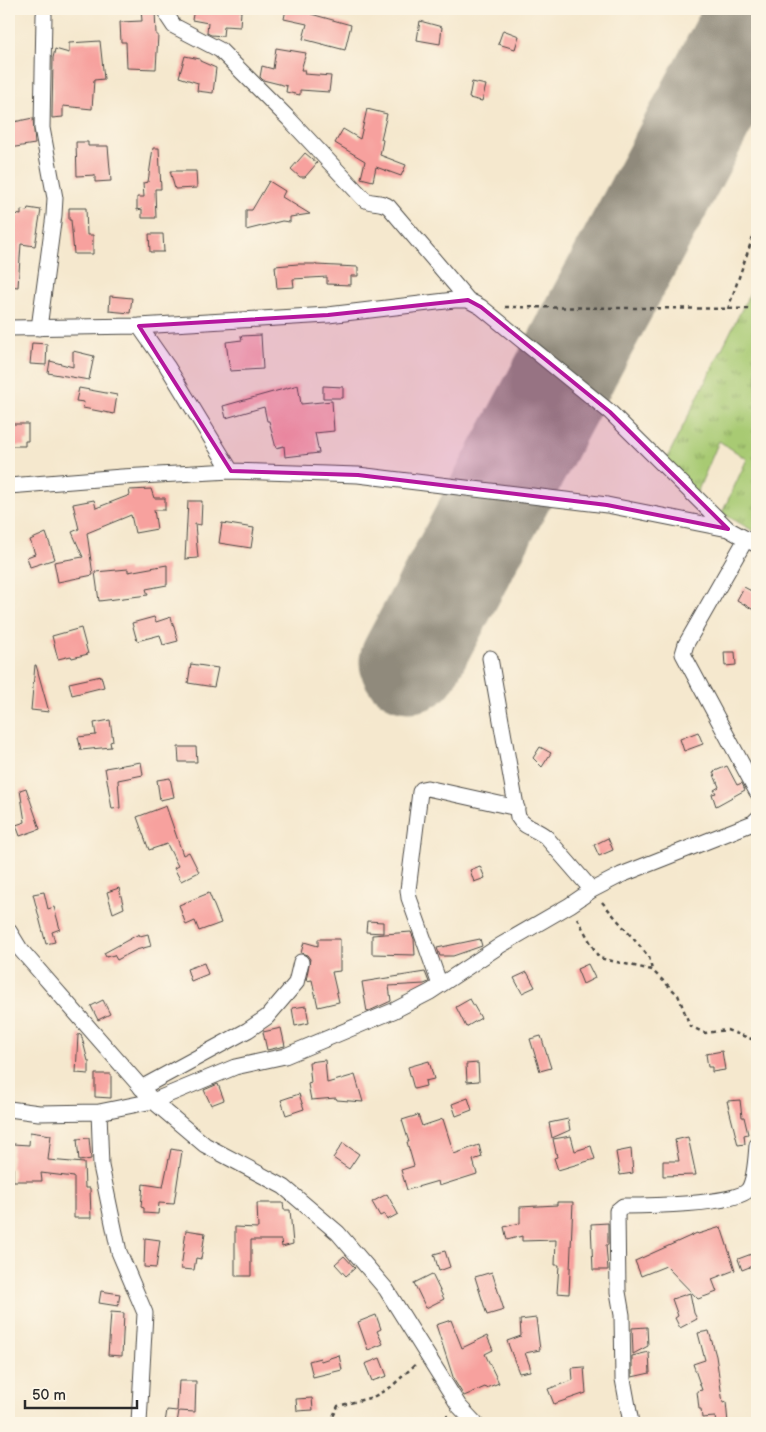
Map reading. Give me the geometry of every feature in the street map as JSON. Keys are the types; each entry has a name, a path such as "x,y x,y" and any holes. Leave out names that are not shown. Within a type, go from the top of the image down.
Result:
{"street":[{"path":"167,9 168,17 174,26 220,50 289,119 364,199 382,202 389,207 474,303 610,412 728,529 752,542 686,644 683,654 757,792"},
{"path":"39,328 55,198 42,128 44,15"},
{"path":"9,328 139,326 328,315 454,300 474,303"},
{"path":"139,326 167,366 231,471"},
{"path":"9,486 122,476 231,471 367,476 607,505 728,529"},
{"path":"490,658 520,821 541,832 592,890"},
{"path":"440,986 409,898 408,890 420,792 426,788 517,808"},
{"path":"9,1109 39,1113 99,1112 153,1101 235,1067 285,1056 393,1011 440,986 502,944 570,905 592,890 637,868 753,823 757,819"},
{"path":"9,931 20,949 153,1101 205,1145 284,1187 331,1226 386,1289 464,1412 475,1423"},
{"path":"142,1088 248,1030 267,1017 296,982 301,962"},
{"path":"99,1112 101,1166 119,1252 144,1313 140,1423"},
{"path":"632,1423 623,1379 622,1315 618,1292 618,1211 622,1206 696,1204 741,1195 748,1190 752,1179 757,1146"}],"path":[{"path":"728,309 757,225"},
{"path":"474,303 757,309"},
{"path":"592,890 649,957 652,970"},
{"path":"570,905 599,958 652,970 678,995 690,1026 705,1033 727,1030 757,1041"},
{"path":"330,1423 338,1406 373,1397 391,1387 427,1354"},
{"path":"423,1423 464,1412"}],"highlighted area":[{"path":"468,300 481,307 610,412 728,529 607,505 358,475 231,471 139,326 328,315"}],"green space":[{"path":"757,279 757,533 722,513 747,459 719,441 696,495 661,470"}],"building":[{"path":"141,9 155,9 156,35 158,35 156,69 127,68 126,42 121,42 120,22 142,21"},
{"path":"194,9 241,11 240,27 224,26 223,36 211,35 207,33 208,23 192,20"},
{"path":"286,9 311,11 311,14 351,25 345,50 303,39 307,24 284,19"},
{"path":"420,21 442,27 440,44 417,40"},
{"path":"503,30 519,36 515,49 498,44"},
{"path":"100,41 104,79 94,80 92,109 63,106 63,117 52,118 53,58 55,49 69,53 69,43"},
{"path":"276,48 306,53 301,70 305,70 304,74 331,76 329,92 300,90 300,95 286,92 287,86 263,80 260,77 262,66 273,69"},
{"path":"185,56 200,59 200,61 216,68 213,93 197,91 198,83 179,77"},
{"path":"472,82 486,85 482,101 469,98"},
{"path":"367,109 387,114 381,139 383,140 380,155 406,165 401,176 376,167 373,181 361,178 365,161 335,143 343,129 360,139"},
{"path":"33,118 35,144 9,148 9,123"},
{"path":"76,142 88,142 88,146 108,146 111,181 95,182 95,175 77,176"},
{"path":"153,148 159,148 161,189 155,189 156,218 142,218 142,209 137,210 137,197 144,197 143,183 148,182"},
{"path":"305,153 317,163 305,177 300,177 291,169"},
{"path":"170,171 196,171 197,188 175,189"},
{"path":"269,181 285,191 282,197 310,214 290,217 290,222 282,221 246,230 246,210 252,210"},
{"path":"28,208 41,210 35,246 21,244 18,287 9,286 9,256 12,230 9,229 9,213 21,215 21,210 27,211"},
{"path":"69,208 86,208 87,235 93,235 93,254 74,254"},
{"path":"149,234 163,234 164,252 150,252"},
{"path":"298,264 358,267 358,276 351,276 351,285 327,284 327,277 293,279 294,287 277,288 275,266"},
{"path":"110,296 132,298 130,313 109,311"},
{"path":"261,335 263,369 230,371 226,342 242,340 241,336"},
{"path":"32,343 47,344 46,365 30,364"},
{"path":"73,351 94,356 89,380 48,373 50,361 73,367"},
{"path":"298,385 301,404 332,401 334,431 315,433 319,453 285,457 284,446 276,448 264,407 226,418 223,406"},
{"path":"323,386 343,387 343,398 323,398"},
{"path":"79,388 117,395 114,414 83,408 84,402 76,401"},
{"path":"11,424 28,424 28,441 25,441 25,446 11,446"},
{"path":"151,489 154,498 165,498 165,510 154,510 157,529 135,533 131,515 87,533 93,575 58,582 54,562 83,557 72,532 79,529 73,504 94,500 96,508 130,495 129,490"},
{"path":"188,501 202,501 201,525 195,524 198,558 185,559"},
{"path":"222,523 254,528 251,548 219,543"},
{"path":"46,533 55,559 30,567 27,557 35,554 30,540"},
{"path":"167,565 167,585 146,589 148,595 99,601 95,572 128,569 128,572"},
{"path":"744,587 757,594 757,612 737,600"},
{"path":"154,617 156,622 171,617 178,641 163,645 160,635 137,641 132,623"},
{"path":"81,628 88,654 58,659 52,636"},
{"path":"724,652 735,652 736,665 725,666"},
{"path":"191,664 218,668 214,687 188,683"},
{"path":"36,665 49,712 31,710"},
{"path":"101,676 104,687 72,695 69,683"},
{"path":"110,720 113,741 110,742 111,747 81,750 78,737 96,735 94,723"},
{"path":"698,732 703,744 684,751 680,739"},
{"path":"178,747 196,747 197,762 179,762"},
{"path":"540,747 551,753 542,767 533,758"},
{"path":"141,762 143,775 118,780 120,808 112,809 105,768"},
{"path":"727,766 737,785 742,783 745,790 716,806 712,794 716,793 714,790 719,787 713,772"},
{"path":"170,778 174,797 160,800 157,780"},
{"path":"26,788 40,829 20,836 16,825 25,822 20,790"},
{"path":"166,806 183,855 189,852 199,872 181,881 174,868 178,866 167,844 149,850 137,817"},
{"path":"608,838 613,850 599,856 594,845"},
{"path":"480,866 485,878 474,882 470,870"},
{"path":"119,888 124,908 113,913 107,892"},
{"path":"44,892 48,909 54,907 60,929 52,932 55,942 46,944 33,894"},
{"path":"209,893 221,923 199,931 195,921 186,925 179,905"},
{"path":"367,921 383,922 383,933 366,932"},
{"path":"411,932 414,939 415,955 372,954 372,935"},
{"path":"139,934 140,936 148,934 151,946 136,950 117,960 114,955 106,957 104,953"},
{"path":"318,939 340,939 340,971 332,972 339,1002 318,1007 312,980 306,981 310,959 307,955 301,953 304,942 318,946"},
{"path":"480,939 482,946 453,956 440,956 437,948"},
{"path":"204,963 208,974 191,981 187,969"},
{"path":"588,964 595,978 583,984 577,969"},
{"path":"425,972 429,982 389,986 391,1001 367,1012 362,982"},
{"path":"527,972 535,987 522,993 514,978"},
{"path":"470,999 481,1018 466,1027 456,1007"},
{"path":"103,1000 110,1014 98,1020 91,1006"},
{"path":"306,1006 309,1023 295,1026 292,1008"},
{"path":"281,1028 285,1046 267,1050 263,1032"},
{"path":"81,1034 89,1061 89,1074 76,1073 78,1035"},
{"path":"541,1036 551,1068 540,1071 530,1039"},
{"path":"722,1051 725,1070 712,1072 712,1067 708,1067 706,1054"},
{"path":"325,1060 327,1083 355,1075 363,1102 337,1100 336,1098 311,1100 308,1084 311,1083 309,1062"},
{"path":"429,1061 434,1079 425,1081 426,1086 414,1089 408,1067"},
{"path":"478,1063 479,1081 467,1082 466,1064"},
{"path":"95,1074 111,1074 111,1098 95,1097"},
{"path":"218,1084 224,1100 211,1105 204,1090"},
{"path":"299,1094 304,1109 286,1115 281,1100"},
{"path":"468,1098 472,1110 456,1116 452,1104"},
{"path":"740,1100 742,1117 744,1117 748,1134 744,1135 745,1144 738,1145 727,1101"},
{"path":"418,1115 422,1126 443,1119 454,1154 479,1145 482,1157 473,1160 477,1174 439,1186 438,1181 407,1190 401,1170 414,1166 402,1120"},
{"path":"568,1119 570,1130 552,1138 549,1123"},
{"path":"30,1132 51,1135 48,1160 84,1163 85,1188 90,1188 91,1218 74,1218 74,1177 41,1173 42,1181 13,1181 13,1168 11,1168 13,1144 29,1145"},
{"path":"571,1136 575,1151 591,1146 595,1159 558,1170 554,1158 557,1157 553,1139"},
{"path":"688,1137 696,1175 663,1176 663,1161 679,1161 675,1140"},
{"path":"89,1138 91,1159 79,1161 77,1139"},
{"path":"343,1143 359,1154 349,1169 333,1158"},
{"path":"171,1149 182,1151 174,1204 159,1203 158,1214 144,1213 144,1208 141,1207 143,1184 163,1187"},
{"path":"631,1149 633,1173 620,1175 616,1152"},
{"path":"387,1194 398,1214 387,1220 384,1214 380,1216 372,1202"},
{"path":"557,1202 573,1202 569,1294 557,1293 559,1265 555,1265 556,1240 522,1241 522,1236 507,1240 504,1227 520,1223 520,1207 557,1205"},
{"path":"257,1203 283,1203 284,1210 290,1210 293,1244 282,1247 281,1240 251,1240 251,1276 235,1276 235,1227 258,1228"},
{"path":"608,1223 608,1245 606,1245 608,1270 593,1270 591,1224"},
{"path":"721,1227 735,1270 712,1279 717,1292 698,1299 666,1266 641,1276 635,1261 697,1233"},
{"path":"186,1230 205,1233 201,1259 196,1258 194,1270 181,1269"},
{"path":"145,1238 160,1240 156,1268 144,1267"},
{"path":"445,1251 450,1267 439,1271 434,1254"},
{"path":"757,1252 757,1264 742,1270 738,1259"},
{"path":"344,1256 355,1268 346,1276 335,1264"},
{"path":"492,1272 504,1310 487,1315 475,1277"},
{"path":"432,1274 444,1299 426,1308 414,1283"},
{"path":"101,1291 120,1294 118,1306 99,1303"},
{"path":"690,1293 697,1319 680,1328 675,1318 678,1316 672,1299"},
{"path":"111,1312 124,1313 122,1356 108,1355"},
{"path":"376,1315 381,1329 377,1331 383,1344 368,1350 358,1322"},
{"path":"536,1318 540,1350 525,1353 530,1371 519,1373 507,1341 521,1336 520,1320"},
{"path":"451,1320 462,1348 487,1336 493,1350 485,1354 499,1383 464,1396 454,1380 436,1325"},
{"path":"647,1327 648,1346 633,1354 632,1328"},
{"path":"709,1331 716,1356 723,1403 726,1402 728,1423 716,1423 715,1417 702,1418 701,1409 699,1409 697,1391 702,1390 693,1364 705,1360 698,1333"},
{"path":"649,1352 650,1373 632,1377 632,1356"},
{"path":"339,1355 342,1370 313,1377 309,1361 320,1358 321,1361"},
{"path":"380,1358 387,1376 372,1381 365,1364"},
{"path":"584,1367 586,1393 554,1404 548,1389 573,1380 572,1368"},
{"path":"179,1381 196,1381 195,1412 179,1411 177,1423 165,1423 167,1410 177,1411"},
{"path":"312,1398 313,1410 297,1411 296,1399"}],"runway":[{"path":"410,662 757,13"}]}
